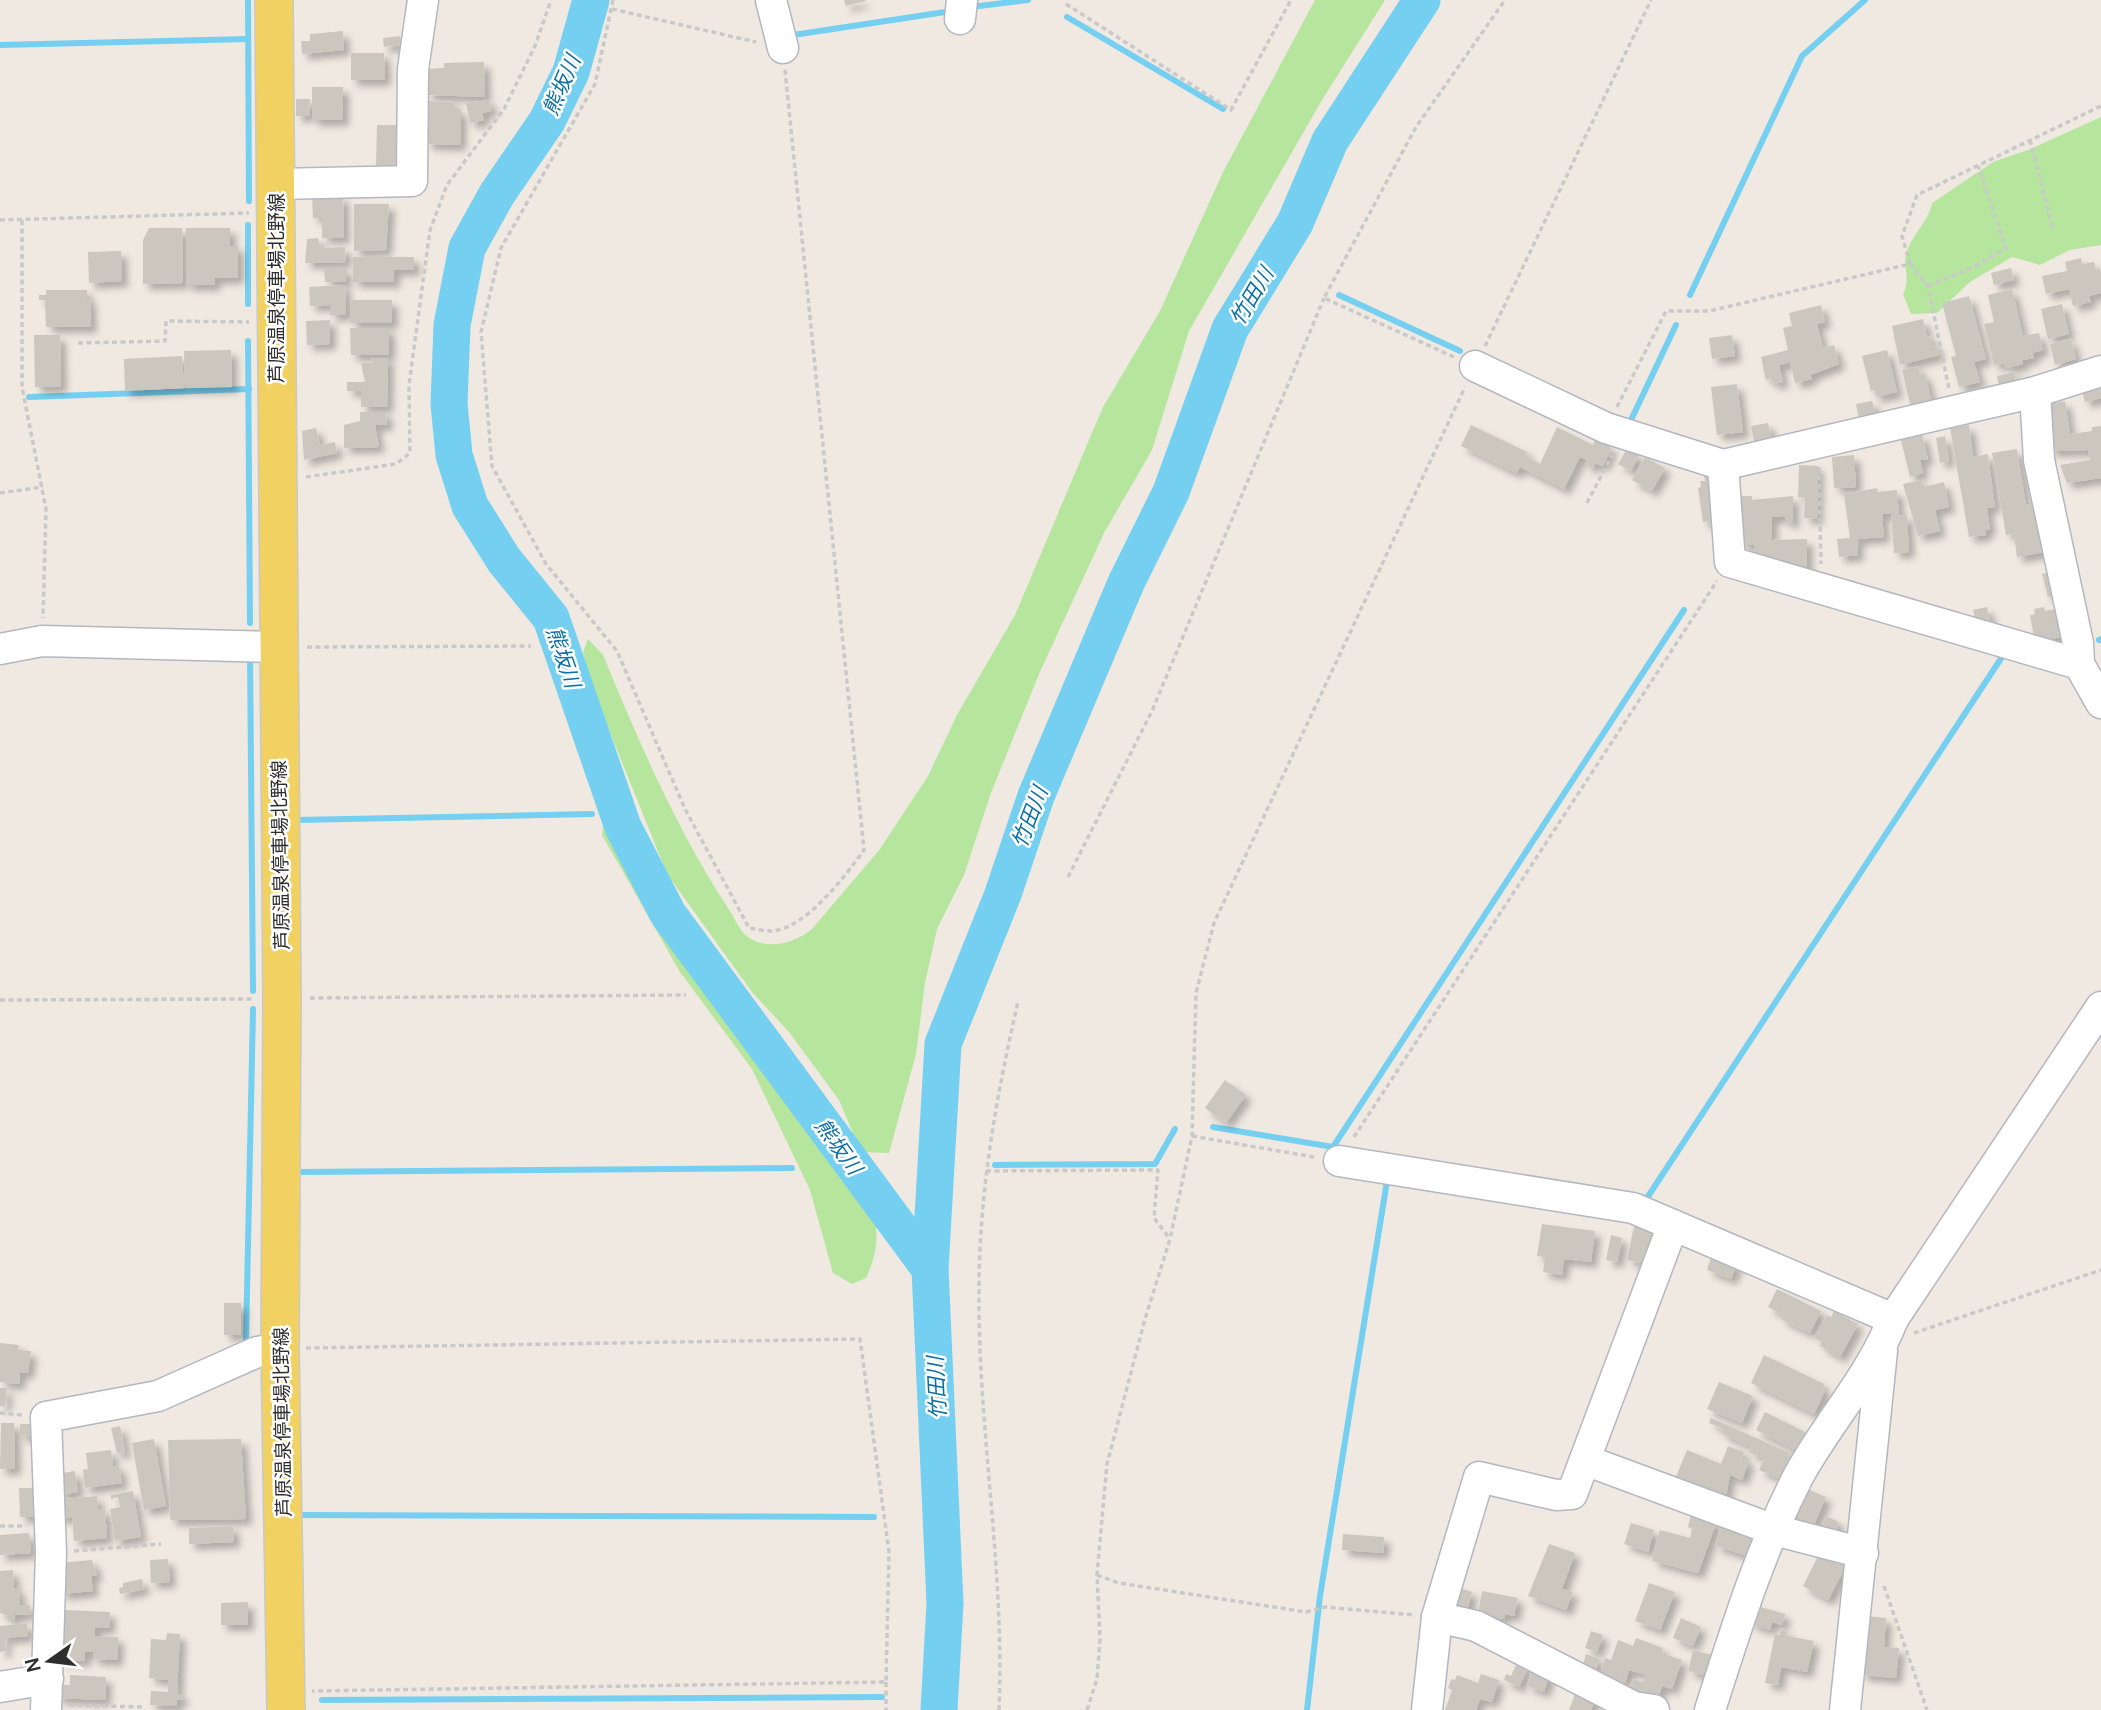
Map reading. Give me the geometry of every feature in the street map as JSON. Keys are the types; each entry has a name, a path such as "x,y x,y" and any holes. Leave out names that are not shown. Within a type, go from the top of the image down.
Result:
{"main road":[{"name":"芦原温泉停車場北野線","path":"274,0 277,647 282,999 280,1348 286,1701"}],"street":[{"path":"276,199 412,181 413,69 424,0"},
{"path":"771,0 783,48"},
{"path":"1475,366 1614,431 1723,465 2035,392 2101,371"},
{"path":"2035,392 2039,460 2078,643 2080,664 2101,703"},
{"path":"1723,465 1730,562 2080,664"},
{"path":"0,649 42,641 277,647"},
{"path":"1710,1710 1754,1573 1800,1474 1888,1332 2101,1007"},
{"path":"1339,1161 1633,1208 1673,1225 1888,1332"},
{"path":"1427,1710 1437,1617 1479,1477 1556,1495 1573,1494 1673,1225"},
{"path":"1845,1710 1888,1332"},
{"path":"0,1687 47,1698 51,1553 46,1417 158,1396 257,1352 280,1348"},
{"path":"1585,1460 1773,1530 1863,1553"},
{"path":"1437,1617 1476,1626 1633,1707 1654,1710"}],"path":[{"path":"276,482 396,464 410,453 409,385 417,306 430,230 447,185 504,109 536,46 551,0"},
{"path":"612,9 783,48 864,850 836,889 806,915 773,931 749,928 685,809 617,651 546,564 492,466 481,332 500,248 595,85 613,0"},
{"path":"1066,4 1231,110 1291,0"},
{"path":"1068,877 1152,711 1324,298 1416,127 1505,0"},
{"path":"1087,1710 1097,1679 1100,1639 1097,1574 1107,1465 1144,1319 1170,1239 1192,1136 1196,993 1214,923 1475,366 1651,0"},
{"path":"1954,412 1928,286 1910,264 1902,236 1917,195 2101,106"},
{"path":"2030,140 2053,229"},
{"path":"1928,286 1978,265 2006,248 1977,165"},
{"path":"0,220 276,199"},
{"path":"22,220 22,387 46,509 42,641"},
{"path":"1587,503 1614,431 1666,311 1709,311 1910,264"},
{"path":"1324,298 1475,366"},
{"path":"78,343 165,341 166,321 276,322"},
{"path":"1818,444 1822,590"},
{"path":"0,493 43,487"},
{"path":"1192,1136 1339,1161 1730,562"},
{"path":"277,647 531,646"},
{"path":"0,1000 686,995"},
{"path":"999,1710 1001,1658 996,1551 981,1362 979,1289 986,1171 999,1083 1018,1002"},
{"path":"986,1171 1158,1170 1154,1218 1170,1239"},
{"path":"1888,1332 2101,1270"},
{"path":"280,1348 860,1339 889,1552 886,1710"},
{"path":"51,1553 161,1544"},
{"path":"1097,1574 1119,1583 1307,1612 1326,1607 1437,1617"},
{"path":"1883,1584 1927,1710"},
{"path":"286,1701 886,1682"},
{"path":"47,1698 143,1707"}],"green space":[{"path":"1315,0 1385,0 1322,100 1189,331 1152,450 1104,533 1039,674 991,793 964,875 937,929 925,983 916,1054 889,1153 861,1152 839,1100 789,1032 752,992 667,874 593,690 583,653 588,639 603,655 676,819 743,932 764,944 781,944 812,929 880,849 928,776 957,715 1015,615 1103,407 1160,311 1223,172"},
{"path":"2101,117 2101,245 2070,250 2040,265 2012,257 1970,282 1937,313 1911,314 1903,294 1906,284 1906,255 1932,203 1993,162 2028,150"},
{"path":"604,818 610,821 623,838 644,888 687,955 868,1203 875,1222 876,1240 866,1278 852,1284 833,1273 810,1190 752,1069 680,972 602,835"}],"building":[{"path":"844,0 865,0 866,1 846,6"},
{"path":"343,31 344,50 302,54 301,41 310,41 310,34"},
{"path":"400,36 401,45 384,47 383,38"},
{"path":"351,53 384,53 385,80 351,80"},
{"path":"484,62 485,97 427,95 426,69 444,68 444,63"},
{"path":"312,87 343,87 343,120 312,120"},
{"path":"296,99 310,99 309,116 296,116"},
{"path":"490,100 491,111 482,113 484,120 470,123 466,103"},
{"path":"427,101 454,102 454,110 461,110 460,145 426,144"},
{"path":"377,125 397,125 396,145 402,145 401,167 376,166"},
{"path":"343,196 344,238 322,238 322,218 313,218 312,197"},
{"path":"354,204 389,204 386,250 354,251"},
{"path":"149,228 182,228 183,283 143,284 143,240"},
{"path":"186,228 230,228 230,246 238,246 238,278 214,278 215,285 186,285"},
{"path":"318,238 321,248 345,247 346,262 305,263 307,239"},
{"path":"121,251 122,281 89,283 88,252"},
{"path":"353,257 414,257 414,270 394,270 394,282 353,282"},
{"path":"2081,258 2082,264 2094,262 2097,273 2101,272 2101,293 2089,296 2091,302 2073,306 2069,289 2046,294 2042,276 2067,271 2065,262"},
{"path":"324,268 346,268 346,282 325,282"},
{"path":"2011,268 2014,280 1994,285 1991,273"},
{"path":"345,285 346,315 330,315 330,305 310,306 309,287"},
{"path":"2012,289 2023,336 2039,333 2043,350 2032,353 2034,358 2023,360 2023,364 2006,368 2004,363 1994,365 1984,324 1994,322 1988,295"},
{"path":"46,290 87,290 91,327 46,327 45,300 39,300 39,295 46,295"},
{"path":"1969,296 1986,359 1974,362 1980,382 1959,387 1951,357 1956,356 1942,303"},
{"path":"350,300 392,300 392,323 350,323"},
{"path":"2062,304 2069,334 2048,339 2041,309"},
{"path":"1821,305 1825,322 1817,324 1823,348 1834,345 1839,364 1810,375 1812,379 1795,383 1790,362 1779,365 1783,382 1773,384 1772,378 1766,380 1761,357 1788,350 1783,328 1792,326 1789,313"},
{"path":"1923,319 1927,337 1931,336 1932,345 1936,345 1939,355 1900,365 1892,326"},
{"path":"330,320 330,344 307,345 306,321"},
{"path":"350,328 389,328 389,355 351,355"},
{"path":"34,335 60,335 61,387 35,387"},
{"path":"1732,335 1735,356 1712,359 1709,338"},
{"path":"2071,339 2076,359 2055,365 2050,344"},
{"path":"231,350 232,387 185,388 184,351"},
{"path":"1887,350 1897,392 1876,397 1875,390 1871,391 1862,356"},
{"path":"182,356 184,388 125,391 124,359"},
{"path":"373,358 388,358 387,407 361,407 361,391 347,391 347,382 365,382 361,363 372,363"},
{"path":"1918,366 1920,375 1925,374 1934,412 1913,417 1902,370"},
{"path":"2014,372 2018,393 2001,397 1997,376"},
{"path":"1737,384 1743,432 1717,435 1711,387"},
{"path":"2101,386 2101,398 2085,402 2082,391"},
{"path":"1872,401 1878,424 1861,428 1856,404"},
{"path":"2065,401 2070,434 2092,431 2092,427 2101,426 2101,478 2067,483 2060,465 2090,460 2088,450 2050,451 2042,405"},
{"path":"360,412 386,412 387,425 375,425 379,447 344,448 344,425 360,421"},
{"path":"1768,423 1774,447 1756,452 1751,426"},
{"path":"1471,425 1527,452 1525,456 1540,464 1557,427 1593,445 1595,440 1612,448 1603,466 1595,463 1592,468 1585,465 1587,460 1580,457 1564,489 1520,467 1516,473 1461,446"},
{"path":"1969,425 1973,457 1988,454 1995,507 1987,508 1990,530 1985,530 1986,535 1969,537 1950,428"},
{"path":"316,428 320,445 335,442 337,453 304,460 302,431"},
{"path":"1922,434 1928,459 1920,460 1923,473 1910,477 1901,440"},
{"path":"1945,436 1949,461 1940,463 1936,438"},
{"path":"1627,449 1639,456 1631,471 1618,464"},
{"path":"2017,449 2026,505 2042,503 2050,551 2017,557 2014,534 2006,535 1992,453"},
{"path":"1854,455 1856,487 1834,488 1832,457"},
{"path":"1645,457 1665,468 1652,491 1632,480"},
{"path":"1799,465 1818,466 1817,519 1804,518 1805,497 1798,497"},
{"path":"1714,474 1722,528 1712,529 1710,521 1703,522 1698,488 1701,487 1700,481 1705,481 1704,475"},
{"path":"1922,480 1924,487 1944,482 1949,507 1935,510 1940,531 1918,536 1903,484"},
{"path":"1877,488 1878,492 1897,490 1899,516 1907,515 1909,552 1894,553 1891,513 1882,514 1884,537 1857,539 1858,555 1839,557 1837,539 1850,538 1844,494"},
{"path":"1737,496 1752,496 1752,500 1793,496 1793,522 1786,523 1785,517 1772,517 1772,540 1807,539 1807,570 1781,570 1781,560 1754,560 1754,545 1741,545"},
{"path":"2055,571 2061,594 2048,597 2042,574"},
{"path":"1987,607 1991,625 1977,629 1973,610"},
{"path":"2044,607 2045,611 2061,608 2066,636 2035,642 2030,615 2035,614 2034,609"},
{"path":"1225,1080 1246,1095 1226,1123 1205,1108"},
{"path":"1542,1224 1595,1231 1591,1262 1564,1259 1562,1275 1543,1272 1545,1257 1537,1256"},
{"path":"1634,1226 1653,1230 1646,1264 1627,1260"},
{"path":"1611,1235 1622,1238 1617,1262 1606,1260"},
{"path":"1712,1254 1737,1264 1731,1279 1707,1270"},
{"path":"1777,1289 1821,1311 1810,1333 1781,1319 1783,1315 1768,1307"},
{"path":"224,1303 241,1303 241,1335 224,1335"},
{"path":"1834,1311 1858,1324 1840,1357 1820,1346 1822,1342 1814,1338 1827,1315 1831,1317"},
{"path":"0,1343 19,1345 18,1350 31,1351 28,1373 20,1372 19,1384 0,1382"},
{"path":"1764,1355 1824,1384 1822,1389 1825,1391 1814,1414 1751,1383"},
{"path":"1719,1382 1753,1396 1742,1423 1707,1409"},
{"path":"0,1388 7,1388 5,1407 0,1406"},
{"path":"1765,1412 1807,1433 1798,1451 1756,1430"},
{"path":"1711,1418 1790,1453 1788,1458 1794,1461 1785,1481 1759,1470 1764,1458 1749,1452 1751,1447 1721,1433 1723,1429 1709,1423"},
{"path":"1,1423 14,1423 15,1469 0,1469"},
{"path":"20,1424 36,1424 36,1435 20,1436"},
{"path":"120,1426 125,1452 117,1453 111,1428"},
{"path":"154,1439 166,1506 144,1510 132,1443"},
{"path":"241,1439 246,1519 170,1520 168,1440"},
{"path":"1728,1446 1744,1452 1742,1459 1749,1461 1742,1480 1730,1475 1726,1497 1675,1479 1687,1450 1721,1464"},
{"path":"111,1450 113,1467 119,1465 122,1483 85,1488 83,1470 88,1469 86,1453"},
{"path":"75,1471 78,1492 59,1495 56,1474"},
{"path":"19,1488 36,1488 36,1517 20,1517"},
{"path":"1805,1488 1826,1497 1811,1532 1786,1521"},
{"path":"133,1491 141,1537 115,1541 110,1509 120,1507 118,1497 111,1499 111,1495"},
{"path":"97,1496 98,1510 105,1509 107,1538 74,1541 72,1517 58,1518 56,1500"},
{"path":"1691,1514 1717,1521 1698,1573 1652,1561 1660,1530 1690,1538 1692,1529 1688,1527"},
{"path":"1826,1516 1839,1522 1833,1536 1820,1530"},
{"path":"1723,1519 1754,1537 1748,1556 1715,1546"},
{"path":"1631,1523 1654,1530 1648,1552 1624,1544"},
{"path":"233,1526 234,1542 189,1544 189,1528"},
{"path":"29,1533 31,1553 0,1555 0,1535"},
{"path":"1343,1534 1384,1537 1383,1553 1342,1550"},
{"path":"1549,1544 1575,1553 1562,1589 1573,1592 1566,1610 1528,1596"},
{"path":"1819,1554 1841,1557 1838,1564 1845,1568 1828,1600 1803,1586"},
{"path":"168,1559 170,1582 151,1583 150,1560"},
{"path":"92,1560 97,1575 91,1576 93,1591 61,1594 58,1563"},
{"path":"13,1570 14,1589 19,1588 20,1605 30,1605 31,1614 15,1615 15,1620 8,1620 8,1616 0,1613 0,1571"},
{"path":"142,1579 144,1589 120,1594 119,1588 123,1587 123,1583"},
{"path":"1649,1583 1675,1592 1660,1630 1635,1621"},
{"path":"1457,1587 1472,1592 1467,1610 1452,1606"},
{"path":"1482,1591 1518,1598 1514,1616 1505,1614 1504,1619 1478,1614"},
{"path":"248,1602 248,1625 221,1625 221,1603"},
{"path":"1754,1605 1785,1614 1782,1625 1772,1622 1770,1630 1749,1623"},
{"path":"65,1610 110,1612 109,1628 95,1628 95,1636 118,1637 117,1660 93,1659 93,1652 85,1652 85,1661 62,1659"},
{"path":"1866,1616 1886,1618 1884,1647 1899,1648 1896,1678 1861,1675"},
{"path":"1681,1618 1701,1627 1693,1646 1673,1638"},
{"path":"27,1623 28,1636 5,1638 6,1651 0,1652 0,1626"},
{"path":"1781,1629 1787,1631 1787,1636 1814,1641 1807,1672 1781,1667 1778,1685 1765,1683 1775,1634 1780,1635"},
{"path":"1591,1631 1603,1635 1597,1652 1585,1648"},
{"path":"167,1633 180,1634 177,1694 183,1694 182,1700 177,1700 177,1706 150,1705 151,1691 168,1692 168,1680 149,1678 151,1639 166,1640"},
{"path":"1636,1638 1663,1648 1661,1653 1682,1660 1672,1689 1662,1686 1657,1702 1628,1692 1633,1679 1643,1682 1646,1675 1629,1670 1625,1683 1600,1674 1605,1658 1611,1660 1618,1640 1633,1646"},
{"path":"1693,1650 1716,1656 1711,1677 1688,1671"},
{"path":"1586,1654 1600,1659 1595,1672 1582,1668"},
{"path":"1518,1661 1528,1666 1519,1687 1504,1680 1506,1674 1511,1676"},
{"path":"1533,1667 1550,1673 1544,1692 1527,1686"},
{"path":"1481,1674 1499,1680 1492,1702 1480,1699 1476,1710 1445,1710 1452,1690 1448,1688 1451,1679 1455,1680 1457,1675 1478,1683"},
{"path":"70,1675 106,1677 105,1700 56,1698 56,1685 70,1685"},
{"path":"1577,1689 1596,1697 1591,1710 1569,1710"}],"waterway":[{"path":"248,0 249,201"},
{"name":"熊坂川","path":"591,0 571,72 547,121 497,194 467,248 452,325 449,404 454,455 470,506 504,560 551,618 623,827 668,914 930,1269"},
{"path":"971,7 1028,0"},
{"name":"竹田川","path":"939,1710 945,1603 930,1269 943,1044 1003,894 1036,796 1126,583 1171,492 1230,329 1295,223 1330,141 1422,0"},
{"path":"1690,295 1802,56 1865,0"},
{"path":"793,35 952,11"},
{"path":"1067,17 1223,109"},
{"path":"0,45 248,39"},
{"path":"248,225 248,304"},
{"path":"1339,295 1460,351"},
{"path":"1631,420 1676,325"},
{"path":"248,341 250,623"},
{"path":"29,397 249,389"},
{"path":"1213,1127 1333,1147 1684,610"},
{"path":"250,655 253,991"},
{"path":"1639,1197 1647,1198 2002,657"},
{"path":"297,820 592,814"},
{"path":"246,1340 253,1009"},
{"path":"995,1165 1155,1164 1175,1129"},
{"path":"300,1172 792,1168"},
{"path":"1307,1710 1320,1596 1387,1181"},
{"path":"299,1515 874,1517"},
{"path":"322,1700 882,1697"}]}
